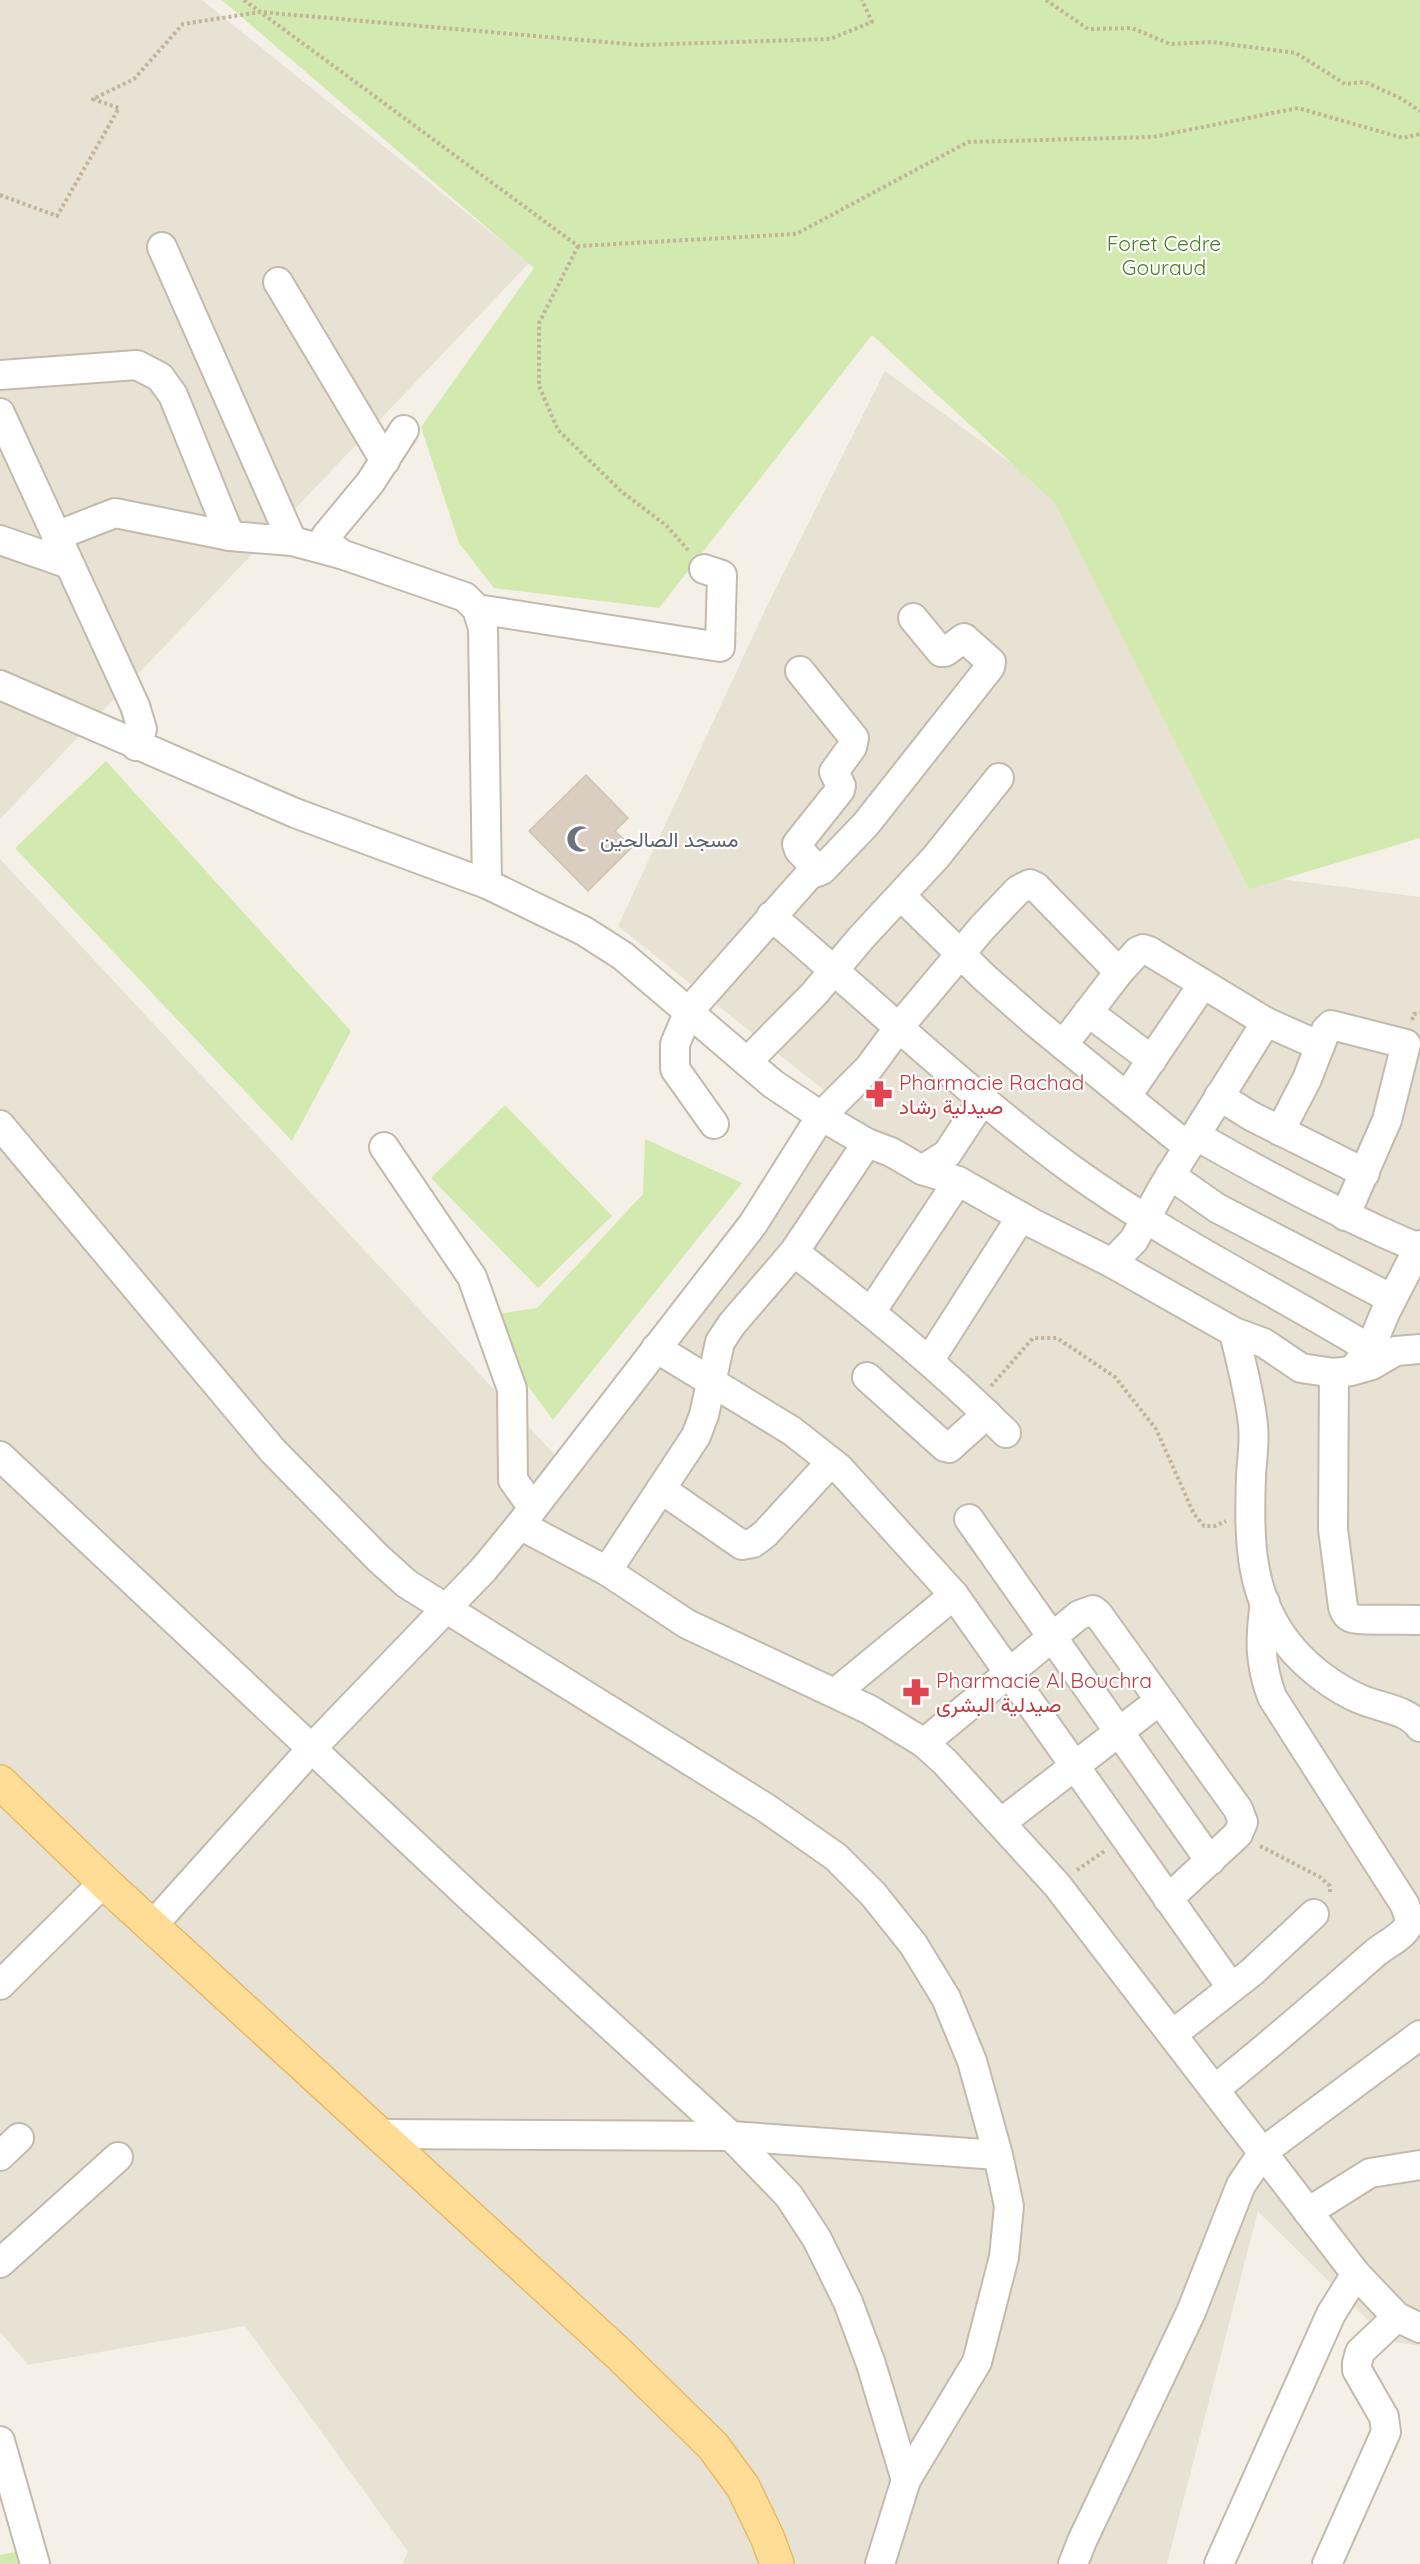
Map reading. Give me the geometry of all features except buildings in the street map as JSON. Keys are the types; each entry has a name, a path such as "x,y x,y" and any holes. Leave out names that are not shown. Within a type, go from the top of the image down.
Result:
{"main road":[{"path":"0,1782 104,1882 619,2354 713,2446 743,2487 777,2564"}],"street":[{"path":"162,247 292,541"},
{"path":"278,282 384,461"},
{"path":"0,375 137,365 160,377 173,395 230,536"},
{"path":"0,413 135,706 142,729 136,746"},
{"path":"341,554 329,544 326,536 370,483 404,430"},
{"path":"56,536 115,513 230,536 292,541 341,554 465,597 477,609 483,628 487,885"},
{"path":"0,540 69,564"},
{"path":"477,609 720,647 713,572"},
{"path":"714,1124 675,1069 675,1044 689,1011 808,875 819,871 866,824 990,667 991,662 984,654 964,638 945,652 941,652 913,618"},
{"path":"800,671 855,741 834,772 841,786 840,790 797,844 799,850 819,871"},
{"path":"0,685 136,746 295,813 487,885 584,931 623,956 773,1084 821,1116 867,1143 891,1152 922,1170 958,1181 1021,1217 1112,1263 1234,1332 1264,1343 1301,1368 1343,1372 1372,1365 1396,1351 1420,1349"},
{"path":"747,1062 936,857 999,778"},
{"path":"152,1926 313,1747 484,1569 753,1224 821,1116 869,1068 899,1027 1018,890 1030,884 1119,972"},
{"path":"901,896 993,985 1063,1045 1127,1096 1192,1141 1345,1216 1419,1246 1370,1349 1343,1372 1333,1529 1343,1607 1347,1616 1354,1620 1398,1618 1420,1620"},
{"path":"771,916 899,1027 1073,1170 1145,1220 1370,1349"},
{"path":"1063,1045 1119,972 1138,951 1143,949 1266,1023 1320,1046"},
{"path":"1127,1096 1203,984"},
{"path":"1088,1012 1152,1060"},
{"path":"1112,1263 1134,1240 1170,1175 1266,1023"},
{"path":"1280,1131 1307,1079 1326,1030 1331,1025 1406,1044 1387,1120 1345,1216"},
{"path":"1219,1096 1280,1131 1365,1173"},
{"path":"922,1170 947,1154 984,1098"},
{"path":"0,1125 9,1146 281,1459 378,1558 407,1584 766,1808 836,1857 873,1894 913,1944 946,1998 972,2061 998,2155 1009,2206 1004,2258 992,2312 977,2362 906,2480 880,2564"},
{"path":"607,1571 696,1436 712,1382 720,1342 732,1324 795,1252 867,1143"},
{"path":"384,1147 472,1277 512,1389 513,1480 526,1517 687,1624 836,1693 901,1728 924,1743 945,1762 1057,1885 1264,2151 1356,2274 1409,2323 1360,2352 1357,2370 1384,2417 1386,2432 1327,2564"},
{"path":"1170,1175 1217,1208 1392,1299"},
{"path":"871,1312 958,1181"},
{"path":"929,1361 1021,1217"},
{"path":"795,1252 929,1361 990,1417 949,1448 867,1377"},
{"path":"1234,1332 1254,1426 1249,1541 1253,1568 1264,1602 1279,1633 1307,1665 1352,1695 1404,1714 1420,1727"},
{"path":"656,1348 792,1431 831,1462 954,1595 1231,1987"},
{"path":"0,1456 313,1747 482,1908 731,2136 789,2196 817,2239 856,2322 906,2480"},
{"path":"661,1489 742,1545 753,1543 765,1534 831,1462"},
{"path":"969,1520 1210,1861"},
{"path":"836,1693 954,1595"},
{"path":"1215,2089 1286,2032 1381,1947 1404,1931 1410,1920 1405,1905 1272,1697 1263,1672 1260,1638 1264,1602"},
{"path":"924,1743 1079,1615 1093,1610 1238,1809 1243,1822 1238,1834 1168,1899"},
{"path":"1002,1822 1159,1701"},
{"path":"0,1985 104,1882"},
{"path":"1173,2034 1252,1972 1314,1914"},
{"path":"1073,2564 1191,2312 1241,2185 1264,2151 1420,2034"},
{"path":"378,2134 731,2136 998,2155"},
{"path":"0,2263 118,2157"},
{"path":"1308,2212 1370,2173 1420,2164"},
{"path":"1219,2564 1331,2314 1356,2274"},
{"path":"0,2441 35,2564"}],"path":[{"path":"244,0 578,246 795,234 968,142 1153,137 1298,108 1402,138 1420,134"},
{"path":"0,195 57,216 119,108 93,99 135,80 183,24 260,12 639,45 830,39 872,22 862,0"},
{"path":"1046,0 1088,29 1132,28 1170,44 1212,42 1296,53 1345,84 1365,82 1400,98 1420,111"},
{"path":"578,246 539,322 539,386 558,430 622,492 667,526 713,572"},
{"path":"990,1417 1033,1338 1057,1338 1115,1377 1156,1429 1194,1514 1204,1526 1215,1527 1250,1508"},
{"path":"1238,1834 1320,1877 1330,1887 1329,1898 1314,1914"}],"shaded area":[{"path":"0,0 202,0 529,263 0,819"},
{"path":"885,371 1151,565 1259,876 1420,897 1420,2346 1389,2341 1258,2211 1167,2564 402,2564 408,2552 245,2326 28,2365 0,2332 0,859 556,1456 830,1095 618,926 767,606"}],"green space":[{"name":"Foret Cedre Gouraud","path":"222,0 1420,0 1420,838 1249,889 1055,503 872,335 659,608 494,588 459,543 421,427 534,268"},
{"path":"106,761 351,1031 292,1141 15,848"},
{"path":"505,1105 612,1216 538,1288 431,1178"},
{"path":"645,1139 742,1183 553,1420 477,1317 537,1308 643,1194"},
{"path":"19,2551 21,2564 0,2564 0,2555"}],"place":[{"name":"مسجد الصالحين","path":"580,839"},
{"name":"Pharmacie Rachad صيدلية رشاد","path":"879,1094"},
{"name":"Pharmacie Al Bouchra صيدلية البشرى","path":"916,1692"}]}
